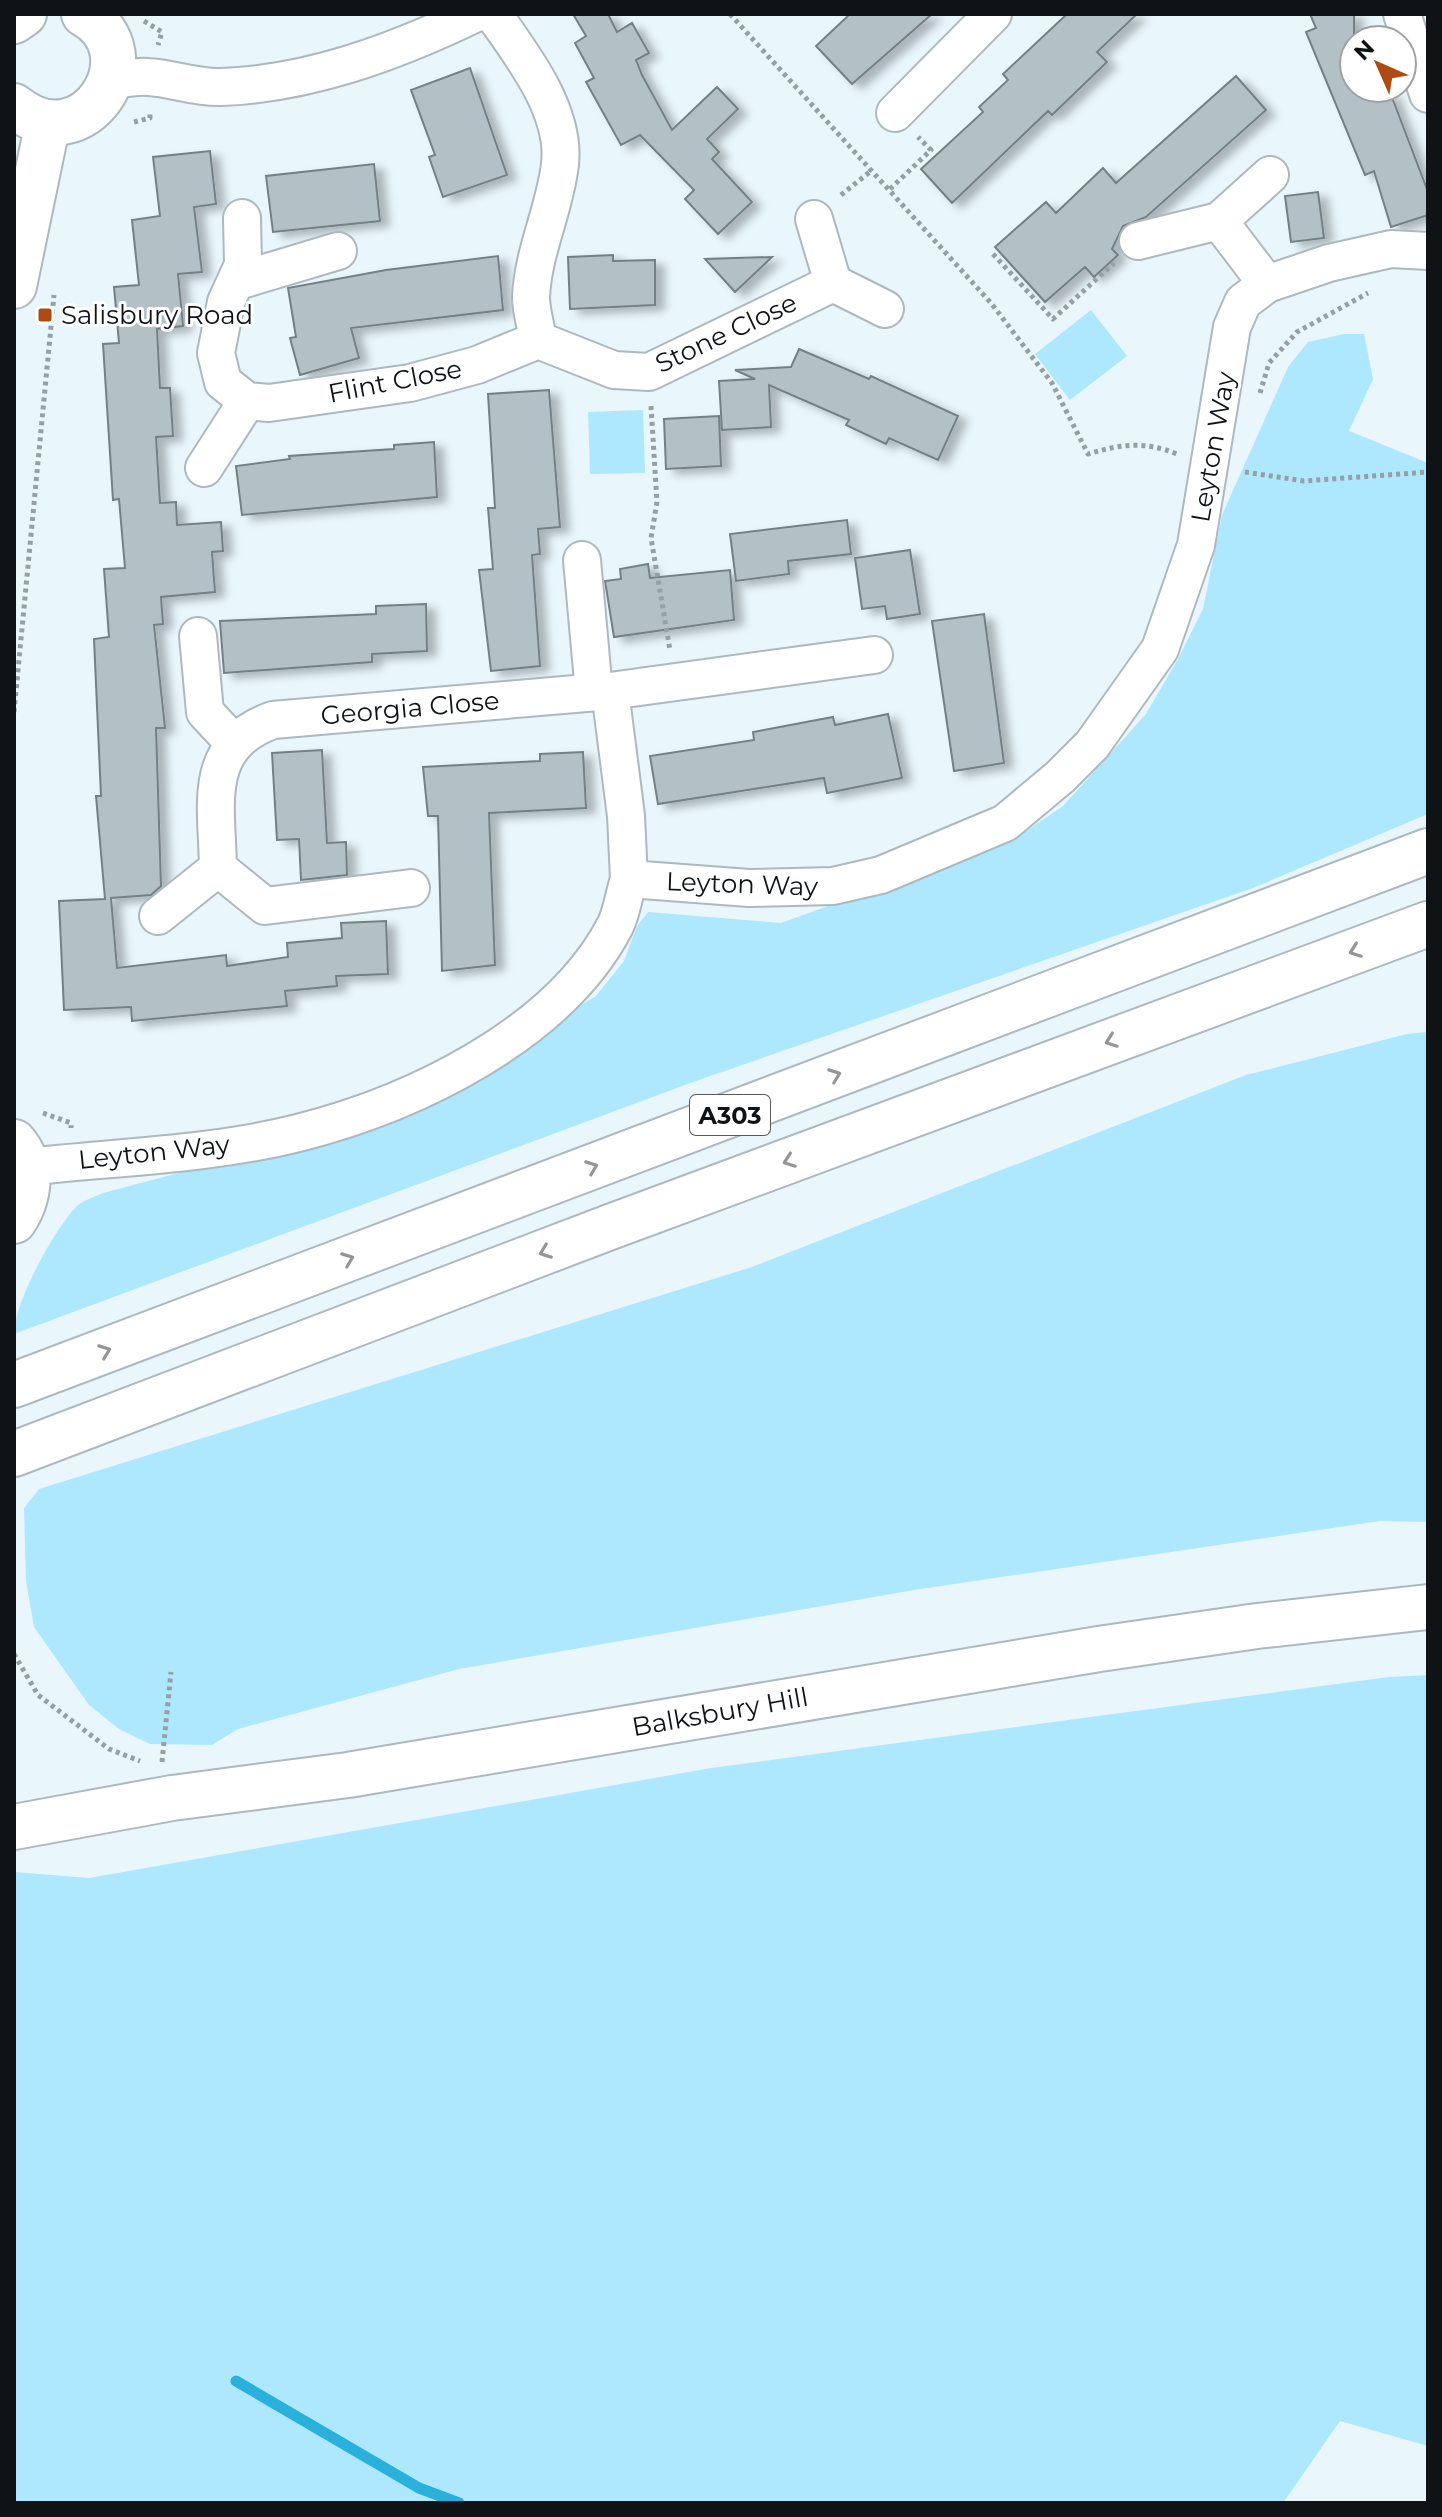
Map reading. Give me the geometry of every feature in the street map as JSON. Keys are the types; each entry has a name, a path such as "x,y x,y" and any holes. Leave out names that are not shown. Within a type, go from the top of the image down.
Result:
{"main road":[{"path":"14,21 24,14"},
{"path":"35,287 31,114 68,122 95,107 130,78 102,30 84,14"},
{"name":"A303","path":"23,1382 1428,851"},
{"name":"A303","path":"25,1450 610,1227 1428,924"},
{"path":"14,1221 23,1207 28,1187 20,1154"},
{"name":"Balksbury Hill","path":"14,1827 167,1784 348,1775 1099,1649 1257,1626 1428,1607"}],"street":[{"path":"130,78 184,85 258,85 340,67 428,36 474,14"},
{"path":"493,14 521,54 553,114 558,135 561,162 536,262 531,299 538,340"},
{"path":"895,113 993,14"},
{"path":"1402,14 1428,94"},
{"path":"1138,241 1219,221 1270,175"},
{"path":"204,468 247,401 223,382 216,353 226,302 243,265 242,218"},
{"path":"814,219 833,283 885,309"},
{"path":"1219,221 1267,284"},
{"name":"Leyton Way","path":"20,1154 195,1151 298,1133 428,1088 503,1041 562,997 587,969 616,923 629,879 749,888 833,886 881,875 1005,823 1092,745 1160,649 1196,545 1232,327 1243,302 1267,284 1329,263 1391,249 1428,251"},
{"path":"238,281 338,251"},
{"name":"Stone Close","path":"538,340 614,370 649,372 833,283"},
{"name":"Flint Close","path":"247,401 269,403 410,383 477,365 538,340"},
{"path":"582,560 602,692 626,816 629,879"},
{"path":"198,636 205,712 233,742 217,777 218,868"},
{"name":"Georgia Close","path":"233,742 249,728 273,720 602,692 874,655"},
{"path":"218,868 265,906 411,888"},
{"path":"158,916 218,868"}],"path":[{"path":"128,123 150,118 130,78 162,32 132,14"},
{"path":"730,14 991,303 1052,383 1088,454 1115,446 1145,444 1208,466 1304,481 1428,472"},
{"path":"890,189 931,150 895,113"},
{"path":"993,254 1053,319 1138,241"},
{"path":"14,712 35,287"},
{"path":"1257,404 1269,363 1297,332 1378,287"},
{"path":"649,372 657,502 651,538 675,682"},
{"path":"14,1654 38,1695 109,1749 167,1784 171,1672"}],"shaded area":[{"path":"1091,310 1127,356 1070,400 1035,354"},
{"path":"1344,334 1364,334 1373,379 1349,431 1428,463 1428,814 1253,888 693,1082 14,1334 20,1305 36,1268 56,1233 81,1203 103,1193 398,1115 596,996 624,961 637,926 648,912 781,923 1016,838 1063,806 1146,714 1178,659 1203,609 1222,515 1288,367 1308,342"},
{"path":"643,410 645,473 590,474 588,412"},
{"path":"1428,1032 1428,1522 1380,1521 914,1590 459,1669 238,1729 212,1745 150,1744 119,1729 89,1705 34,1627 26,1581 24,1508 39,1489 752,1267 1246,1075 1407,1034"},
{"path":"1428,1675 1428,2446 1340,2421 1283,2503 14,2503 14,1872 89,1878 711,1768 1389,1677"}],"building":[{"path":"573,14 608,14 617,32 632,23 649,53 636,60 672,130 717,87 738,109 707,139 719,152 712,159 752,202 718,234 685,199 694,190 640,135 621,145 586,82 594,78 575,43 586,36"},
{"path":"850,14 932,14 852,84 816,46"},
{"path":"1067,14 1137,14 1097,52 1107,62 1052,115 1048,111 952,203 921,169 983,112 979,107 1008,80 1003,74"},
{"path":"1310,14 1354,14 1354,24 1338,24 1338,104 1395,104 1428,192 1428,215 1391,227 1374,171 1365,175 1306,32 1316,28"},
{"path":"470,68 507,175 443,197 429,157 435,155 411,90"},
{"path":"1236,76 1266,110 1146,217 1123,226 1112,249 1118,255 1094,277 1085,267 1045,302 995,247 1046,202 1056,213 1103,168 1116,183"},
{"path":"210,151 216,204 194,207 202,272 178,274 183,326 157,329 160,388 170,388 173,436 156,437 160,503 176,502 177,525 221,522 223,551 212,552 215,592 161,597 163,624 154,625 165,728 156,728 161,886 151,895 111,898 117,968 226,955 227,966 288,957 287,943 342,938 341,923 386,921 388,974 336,976 337,986 285,991 287,1006 132,1021 131,1007 64,1010 59,901 105,899 96,796 101,796 94,639 109,637 104,569 125,568 119,499 113,500 103,344 119,343 114,287 139,285 132,220 160,216 153,157"},
{"path":"374,164 380,221 273,232 266,176"},
{"path":"1318,192 1324,238 1291,242 1285,196"},
{"path":"613,255 613,261 655,260 655,305 570,309 568,257"},
{"path":"498,256 503,310 351,328 359,358 300,375 290,338 296,337 288,288 386,270"},
{"path":"772,257 735,292 705,259"},
{"path":"799,349 869,379 871,376 958,416 938,460 889,438 886,444 846,425 849,420 769,385 771,427 722,430 719,381 755,379 735,370 791,367"},
{"path":"549,390 560,527 538,529 540,554 532,555 540,666 491,671 479,570 493,569 488,508 495,508 488,394"},
{"path":"719,416 721,466 666,469 664,419"},
{"path":"434,442 437,497 242,515 236,466 290,459 289,456 394,449 394,445"},
{"path":"847,520 851,554 788,561 789,574 736,581 730,534"},
{"path":"910,550 920,614 887,619 885,606 862,609 855,558"},
{"path":"648,564 650,578 730,570 734,620 614,637 605,581 621,579 620,569"},
{"path":"426,604 427,651 372,654 372,662 224,673 220,621 376,614 376,606"},
{"path":"984,614 1004,763 954,771 932,621"},
{"path":"888,714 902,778 827,793 824,778 658,804 650,756 754,740 753,732 833,717 835,725"},
{"path":"322,750 327,843 346,842 347,875 301,880 299,839 277,840 272,753"},
{"path":"583,752 586,808 489,813 495,965 442,971 438,816 428,816 423,767 540,761 540,754"}],"waterway":[{"path":"236,2381 419,2488 459,2503"}],"place":[{"name":"Salisbury Road","path":"45,315"}]}
